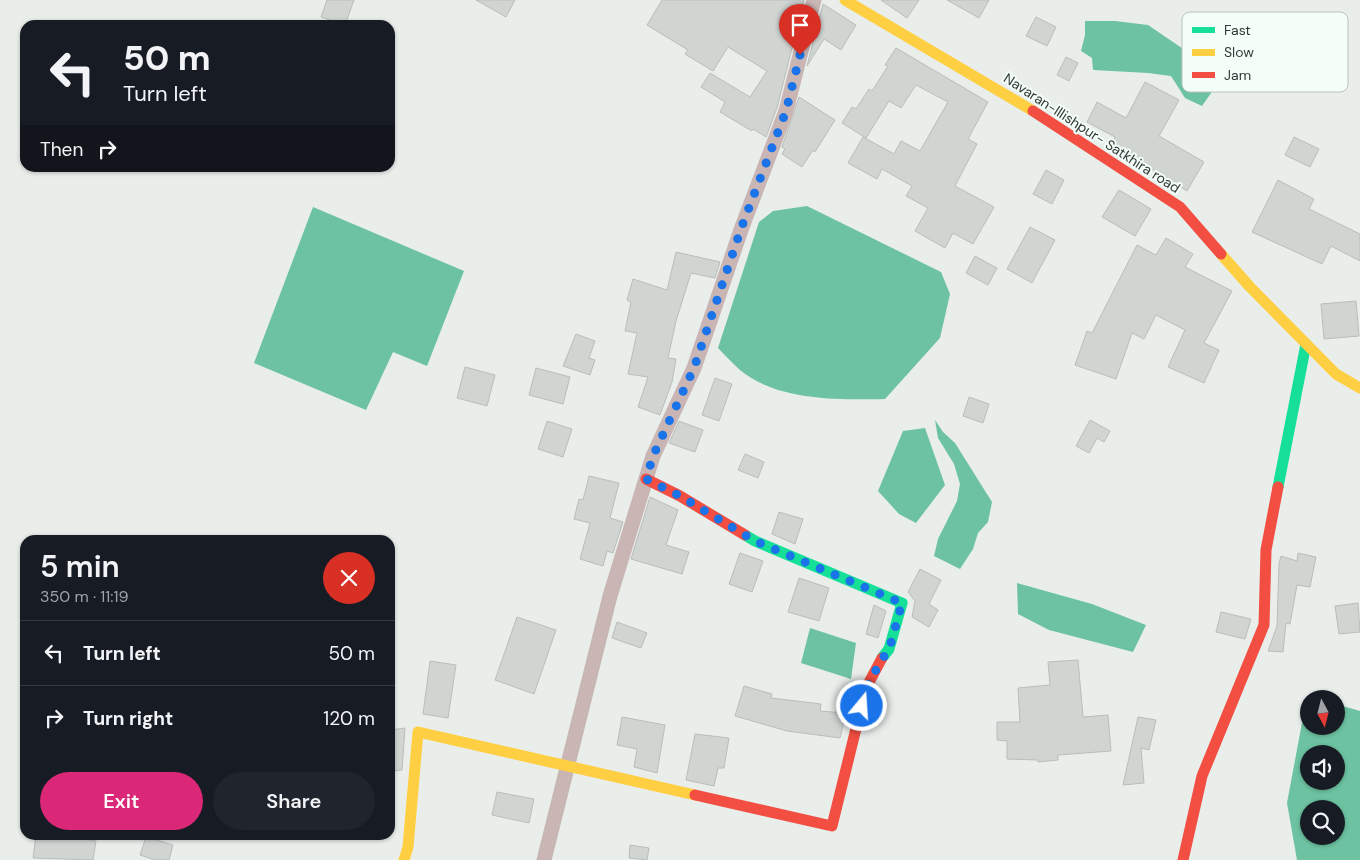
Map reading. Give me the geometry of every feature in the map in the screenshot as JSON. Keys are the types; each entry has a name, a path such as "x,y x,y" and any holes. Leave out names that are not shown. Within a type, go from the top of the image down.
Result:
{"main road":[{"name":"Navaran-Illishpur- Satkhira road","path":"845,0 1019,102 1180,207 1250,287 1306,344 1336,374 1360,388"},
{"path":"1183,860 1202,776 1240,689 1264,625 1266,550 1306,344"},
{"path":"404,860 408,847 418,732 832,826 866,688 889,650 902,603 755,541 680,496 646,479"}],"street":[{"path":"544,860 610,596 653,456 694,368 742,226 786,111 814,0"}],"shaded area":[{"path":"1085,21 1115,21 1148,25 1182,48 1182,92 1212,92 1202,106 1185,98 1171,76 1093,70 1092,58 1081,51 1085,35"},
{"path":"807,206 941,272 950,294 940,338 885,399 810,397 772,388 740,370 718,348 759,222 773,211"},
{"path":"313,207 464,271 427,366 393,352 366,410 254,363"},
{"path":"935,420 943,432 955,443 992,502 988,522 978,533 973,549 960,569 934,556 938,539 957,501 960,484 954,464 938,438"},
{"path":"925,428 945,485 916,523 899,514 878,491 903,431"},
{"path":"1017,583 1092,604 1146,625 1133,652 1049,630 1018,614"},
{"path":"810,628 856,643 851,679 801,663"},
{"path":"1345,707 1360,711 1360,860 1297,860 1287,803 1300,733 1300,735 1345,735"}],"building":[{"path":"327,0 354,0 347,20 330,20 321,17"},
{"path":"476,0 515,0 506,17"},
{"path":"662,0 804,0 777,108 766,137 720,112 725,102 701,87 710,73 750,97 767,71 728,47 713,71 685,54 688,50 647,25"},
{"path":"881,0 919,0 907,18"},
{"path":"947,0 989,0 979,18"},
{"path":"823,4 856,25 841,50 824,39 807,66"},
{"path":"1036,17 1056,27 1047,46 1026,36"},
{"path":"896,48 988,102 968,139 977,144 955,186 994,207 973,244 953,233 945,248 915,231 928,208 906,196 912,186 882,169 877,179 848,163 863,137 894,154 901,141 920,151 948,102 916,85 901,108 889,101 866,138 842,123 852,107 856,109 869,89 872,91 888,66 885,65"},
{"path":"1066,57 1078,63 1069,81 1057,75"},
{"path":"1145,82 1179,100 1159,136 1204,162 1187,191 1111,144 1115,137 1087,122 1097,102 1126,118"},
{"path":"799,97 835,120 815,152 813,150 802,167 782,154 785,149 782,147"},
{"path":"1294,137 1319,149 1310,167 1285,155"},
{"path":"1046,170 1064,180 1052,204 1033,194"},
{"path":"1278,180 1314,199 1309,209 1360,234 1360,261 1331,246 1322,264 1252,232"},
{"path":"1119,190 1151,209 1135,236 1102,217"},
{"path":"1030,227 1055,240 1032,283 1007,269"},
{"path":"1166,238 1193,254 1185,267 1232,291 1204,343 1219,350 1204,383 1168,367 1185,330 1156,315 1144,339 1132,333 1116,379 1075,365 1087,331 1092,333 1137,245 1156,255"},
{"path":"676,252 720,262 715,278 691,273 676,321 668,358 676,359 672,382 660,415 638,407 648,377 628,374 637,333 625,331 631,302 627,300 633,279 667,290"},
{"path":"975,256 997,268 988,285 966,273"},
{"path":"1356,301 1359,336 1324,339 1321,304"},
{"path":"576,334 595,341 589,358 595,360 590,375 563,366"},
{"path":"465,367 495,375 487,406 457,398"},
{"path":"536,368 570,377 563,404 529,395"},
{"path":"715,378 732,384 719,421 702,415"},
{"path":"969,397 989,404 983,423 963,416"},
{"path":"1090,420 1110,431 1104,442 1097,438 1089,453 1076,446"},
{"path":"547,421 572,429 563,457 538,449"},
{"path":"679,421 703,430 695,452 669,443"},
{"path":"745,454 764,462 758,478 738,470"},
{"path":"589,476 619,483 610,518 623,522 613,553 607,551 603,566 580,559 590,523 574,519 579,499 583,500"},
{"path":"650,497 678,510 666,545 689,552 682,574 631,559"},
{"path":"779,512 803,519 795,544 772,534"},
{"path":"740,553 763,561 752,592 729,584"},
{"path":"1298,553 1316,557 1310,587 1297,585 1290,624 1286,623 1283,652 1268,651 1277,626 1279,564 1281,556 1297,561"},
{"path":"920,569 941,580 929,604 938,610 929,627 912,617 915,601 908,592"},
{"path":"799,578 829,588 819,621 788,612"},
{"path":"1358,603 1360,632 1339,634 1335,606"},
{"path":"874,605 886,611 878,638 866,634"},
{"path":"1221,612 1251,619 1245,639 1216,632"},
{"path":"517,617 556,630 534,694 495,680"},
{"path":"617,622 647,633 641,648 612,638"},
{"path":"1078,660 1083,717 1108,715 1111,751 1058,755 1058,760 1038,762 1038,760 1007,759 1007,741 997,740 997,722 1020,722 1018,688 1050,685 1048,662"},
{"path":"430,661 456,665 448,718 423,714"},
{"path":"744,686 772,694 771,698 821,704 820,711 846,713 840,738 787,731 735,716"},
{"path":"622,717 665,725 657,773 634,767 637,749 617,745"},
{"path":"1138,717 1156,720 1149,750 1141,748 1144,783 1123,785"},
{"path":"405,728 402,770 395,771 395,729"},
{"path":"695,734 729,738 724,768 718,768 714,786 686,780"},
{"path":"497,792 534,799 529,823 492,815"},
{"path":"35,840 96,841 93,860 33,858"},
{"path":"145,840 156,840 173,845 169,860 155,860 140,855"},
{"path":"630,845 649,848 647,860 629,858"}],"traffic: fast":[{"path":"1278,487 1306,344"},
{"path":"745,535 755,541 902,603 889,649 882,658"}],"traffic: slow":[{"path":"845,0 1033,111"},
{"path":"1221,254 1250,287 1336,374 1360,388"},
{"path":"404,860 408,847 418,732 695,795"}],"traffic: jam":[{"path":"1033,111 1180,207 1221,254"},
{"path":"646,479 680,496 745,535"},
{"path":"1183,860 1202,776 1264,625 1266,550 1278,487"},
{"path":"695,795 832,826 866,688 882,658"}],"route":[{"path":"800,55 786,111 742,226 694,368 653,456 646,479 680,496 755,541 902,603 889,650 866,688 862,706"}]}
